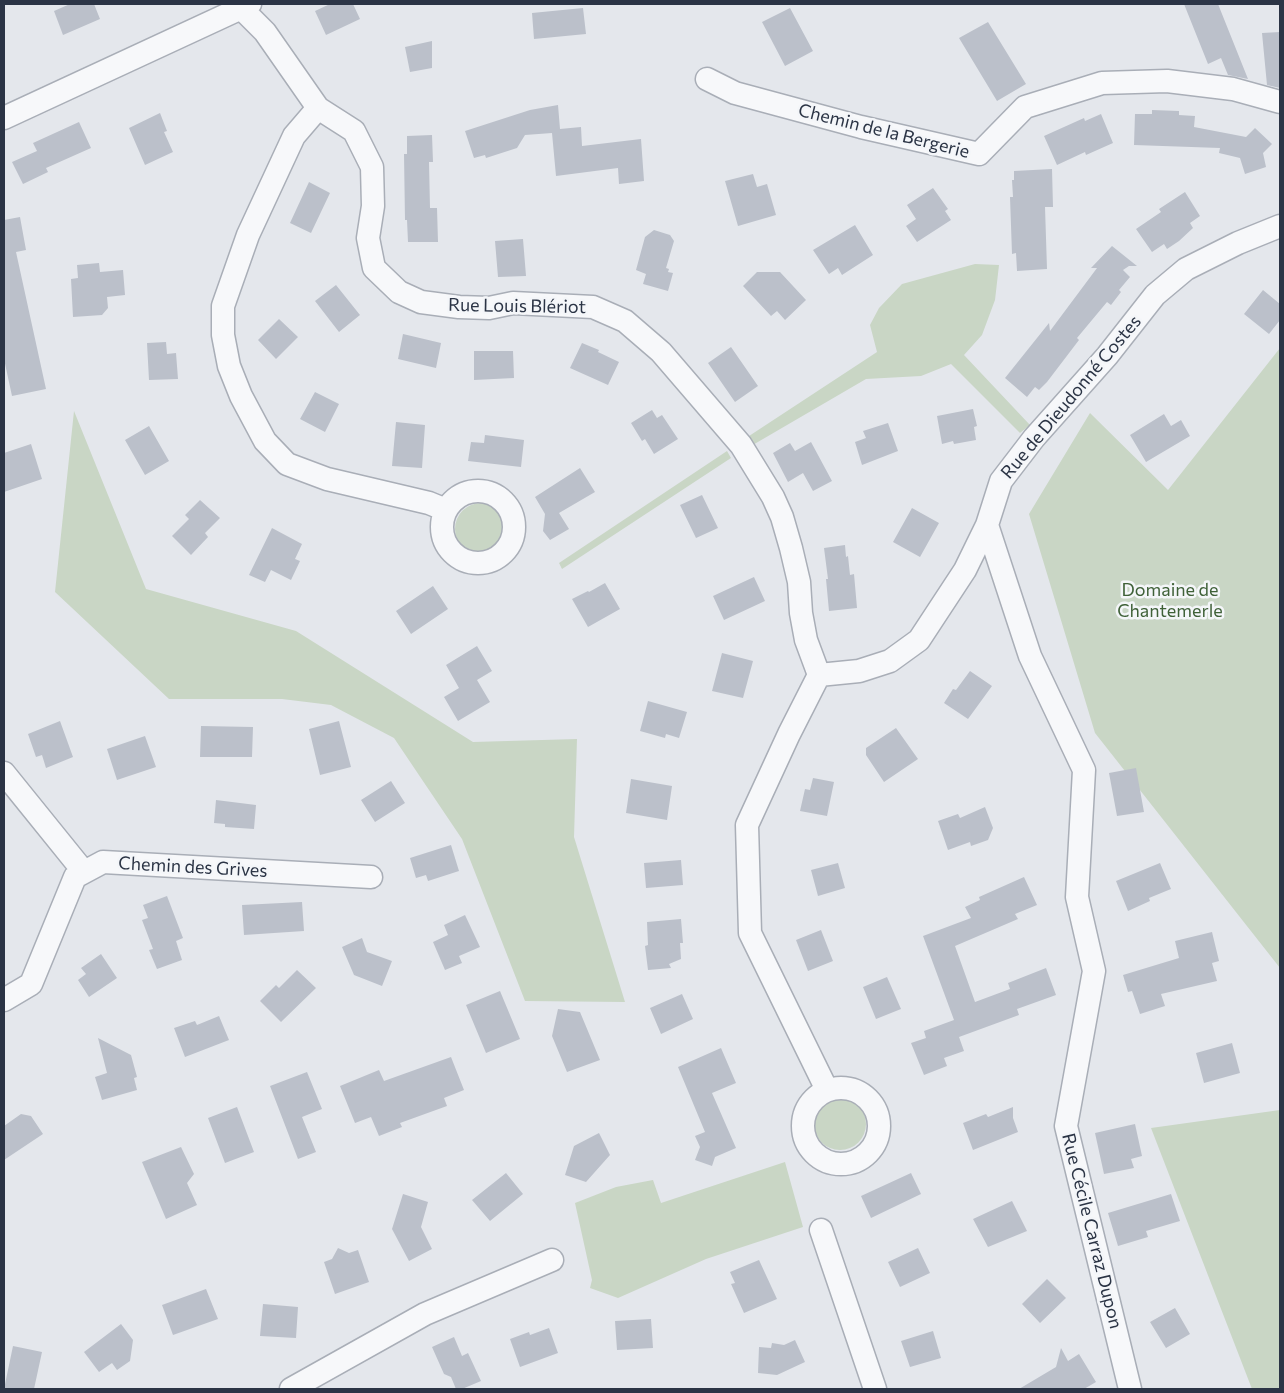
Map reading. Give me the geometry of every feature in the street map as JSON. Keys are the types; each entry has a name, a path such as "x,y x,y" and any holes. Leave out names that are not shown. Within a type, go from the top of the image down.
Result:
{"street":[{"name":"Rue Louis Blériot","path":"250,5 265,32 318,108 354,131 372,167 374,206 368,238 374,268 399,292 421,302 459,308 489,308 513,303 594,308 625,321 661,352 742,445 773,497 782,517 799,582 801,613 806,640 820,675"},
{"path":"4,118 250,5"},
{"name":"Chemin de la Bergerie","path":"707,79 735,93 860,127 979,154 1025,107 1102,83 1167,81 1233,88 1280,102"},
{"path":"318,108 294,136 248,235 223,306 223,335 229,366 241,396 265,441 287,464 327,479 429,503 446,510"},
{"name":"Rue de Dieudonné Costes","path":"820,675 859,671 890,661 919,640 966,570 987,525 1001,481 1034,438 1107,356 1155,295 1186,269 1238,243 1280,226"},
{"name":"Rue Cécile Carraz Dupon","path":"987,525 1030,656 1084,770 1077,896 1094,971 1066,1126 1130,1389"},
{"path":"820,675 789,734 747,825 750,933 827,1090"},
{"path":"4,773 84,872 76,877 31,984 4,1000"},
{"name":"Chemin des Grives","path":"84,872 103,862 371,877"},
{"path":"821,1230 875,1389"},
{"path":"291,1389 425,1314 552,1260"}],"green space":[{"path":"975,264 999,265 995,300 982,335 964,355 1030,425 1020,433 951,364 921,376 866,379 751,446 746,438 877,352 870,325 879,308 902,284"},
{"name":"Domaine de Chantemerle","path":"1280,348 1280,968 1095,733 1029,514 1090,413 1168,490"},
{"path":"74,411 146,589 296,631 473,742 577,739 574,837 625,1002 525,1001 462,839 394,738 331,705 282,699 169,699 55,592"},
{"path":"727,451 731,458 562,569 559,563"},
{"path":"481,503 491,505 499,511 505,519 507,529 505,539 499,547 491,553 481,555 471,553 463,547 457,539 455,529 457,519 463,511 471,505"},
{"path":"840,1098 850,1100 858,1106 864,1114 866,1124 864,1134 858,1142 850,1148 840,1150 830,1148 822,1142 816,1134 814,1124 816,1114 822,1106 830,1100"},
{"path":"1280,1110 1280,1389 1252,1389 1151,1128"},
{"path":"785,1162 803,1227 706,1259 618,1298 590,1288 592,1280 575,1203 616,1187 653,1180 661,1203"}],"building":[{"path":"70,4 94,4 100,19 63,35 54,11"},
{"path":"330,4 353,4 360,19 326,35 315,11"},
{"path":"1184,4 1218,4 1248,79 1228,75 1221,58 1208,64"},
{"path":"583,8 586,34 534,39 532,13"},
{"path":"790,8 813,51 785,66 762,22"},
{"path":"988,22 1026,84 997,101 959,38"},
{"path":"1280,32 1280,88 1267,85 1262,33"},
{"path":"432,41 432,68 410,72 405,47"},
{"path":"558,105 560,129 581,127 582,146 641,139 644,181 619,184 618,168 556,176 552,133 525,135 517,148 486,158 485,155 474,158 465,131 530,110"},
{"path":"1152,110 1179,111 1179,115 1195,116 1194,127 1246,137 1255,128 1272,144 1263,153 1266,167 1245,174 1240,158 1219,153 1220,148 1134,145 1135,114 1152,114"},
{"path":"160,113 167,131 164,132 173,152 145,165 129,128"},
{"path":"1101,114 1113,143 1086,155 1085,152 1057,165 1044,136 1084,118 1085,121"},
{"path":"79,122 91,148 46,168 48,172 23,184 12,162 37,151 33,143"},
{"path":"432,135 433,162 429,162 430,208 437,208 438,242 408,242 407,220 405,220 404,154 407,154 407,136"},
{"path":"1052,169 1053,207 1045,207 1047,269 1017,271 1016,253 1012,254 1010,197 1013,197 1012,180 1014,180 1014,171"},
{"path":"753,174 757,187 767,184 776,215 738,226 725,181"},
{"path":"309,182 330,193 311,233 290,223"},
{"path":"933,188 948,209 945,211 951,220 917,242 906,226 916,219 907,205"},
{"path":"1185,192 1200,216 1190,223 1193,228 1179,241 1167,249 1164,244 1152,252 1136,229 1161,212 1159,209"},
{"path":"20,217 26,250 16,252 46,389 12,396 4,359 4,220"},
{"path":"855,225 873,255 842,275 838,268 829,274 813,250"},
{"path":"654,230 670,235 674,241 666,268 669,269 668,272 673,273 668,291 643,284 646,274 636,270 645,237"},
{"path":"523,239 526,276 498,277 495,241"},
{"path":"1112,246 1137,266 1129,266 1123,270 1130,277 1119,290 1121,292 1111,305 1107,302 1077,338 1079,340 1047,382 1039,390 1035,387 1027,397 1005,378 1049,323 1050,331 1097,268 1091,268"},
{"path":"99,263 100,272 123,270 125,295 107,297 108,308 102,315 73,317 71,279 78,278 77,265"},
{"path":"757,272 780,272 806,300 785,320 777,311 771,316 743,286"},
{"path":"336,285 360,315 339,332 315,301"},
{"path":"1263,290 1280,304 1280,320 1269,334 1244,314"},
{"path":"279,319 298,337 276,359 258,340"},
{"path":"403,334 441,343 436,368 398,359"},
{"path":"166,342 167,354 176,353 178,379 149,380 147,343"},
{"path":"582,343 599,350 598,352 619,362 608,385 570,368"},
{"path":"731,347 758,386 735,402 708,363"},
{"path":"474,351 513,351 514,378 474,380"},
{"path":"315,392 339,404 325,432 300,419"},
{"path":"973,409 977,426 974,427 976,440 954,444 953,441 942,444 937,416"},
{"path":"652,410 657,418 662,415 678,439 654,454 645,439 642,441 631,423"},
{"path":"1164,414 1171,426 1181,420 1190,436 1146,462 1130,435"},
{"path":"396,422 425,425 422,468 392,466"},
{"path":"888,423 898,451 862,465 855,442 866,438 863,431"},
{"path":"149,426 169,461 145,475 125,440"},
{"path":"485,435 524,440 521,467 468,461 471,442 484,443"},
{"path":"811,442 832,481 813,491 803,473 788,482 773,453 790,443 795,451"},
{"path":"31,444 42,479 4,492 4,453"},
{"path":"580,468 595,492 559,513 569,529 550,540 543,531 545,514 535,497"},
{"path":"702,495 718,528 696,538 680,505"},
{"path":"200,500 220,518 205,533 208,537 191,555 172,536 189,519 185,515"},
{"path":"912,508 939,523 920,557 893,542"},
{"path":"272,528 302,544 295,559 300,561 291,580 271,570 265,582 249,575"},
{"path":"845,545 850,575 854,574 857,608 829,611 826,579 828,579 824,548"},
{"path":"754,577 765,601 724,620 713,596"},
{"path":"605,583 620,609 588,627 572,599"},
{"path":"433,586 448,609 411,634 396,611"},
{"path":"477,646 492,671 477,680 490,702 458,721 444,697 459,688 446,665"},
{"path":"722,653 753,661 743,698 712,691"},
{"path":"970,671 992,686 968,719 944,703 953,689 956,690"},
{"path":"648,701 687,712 679,738 666,734 665,738 640,731"},
{"path":"60,721 73,757 46,768 42,755 36,757 28,734"},
{"path":"339,721 351,767 320,775 309,729"},
{"path":"201,726 253,727 252,757 200,757"},
{"path":"896,728 918,759 884,782 866,755 866,748"},
{"path":"145,736 156,767 117,780 107,749"},
{"path":"1136,768 1144,812 1117,816 1109,773"},
{"path":"813,778 834,782 827,816 800,811 805,789 810,790"},
{"path":"631,779 672,786 667,820 626,813"},
{"path":"391,781 405,803 375,822 361,800"},
{"path":"216,800 256,805 254,829 225,827 225,824 214,823"},
{"path":"985,807 993,828 988,840 971,846 970,842 948,850 938,821 958,814 960,818"},
{"path":"451,845 459,871 428,881 426,875 416,878 410,858"},
{"path":"681,860 683,885 646,888 644,863"},
{"path":"838,863 845,888 818,896 811,870"},
{"path":"1160,863 1171,889 1149,898 1150,901 1128,911 1116,881"},
{"path":"1024,877 1037,905 1015,914 1018,919 955,946 975,1002 1010,989 1008,983 1046,968 1056,995 1017,1009 1019,1015 959,1037 964,1051 944,1058 947,1066 924,1075 911,1043 926,1038 924,1031 954,1020 923,936 971,918 965,907 980,900 979,897"},
{"path":"167,896 183,938 176,941 182,960 157,969 149,950 153,949 142,920 148,918 143,905"},
{"path":"302,902 304,931 244,935 242,905"},
{"path":"465,915 480,947 459,956 462,963 445,970 433,942 448,935 444,925"},
{"path":"681,919 683,943 680,943 681,959 669,964 671,968 648,970 645,946 648,945 647,922"},
{"path":"821,930 833,961 808,971 796,940"},
{"path":"1212,932 1219,961 1212,963 1217,981 1161,994 1165,1006 1140,1014 1132,991 1128,992 1123,975 1179,958 1175,941"},
{"path":"362,938 367,952 392,961 382,986 354,975 342,947"},
{"path":"101,954 117,978 89,997 78,980 86,974 81,968"},
{"path":"297,970 316,988 281,1022 260,1001 276,985 279,988"},
{"path":"887,977 901,1009 876,1019 863,987"},
{"path":"500,991 520,1039 486,1053 466,1005"},
{"path":"682,994 693,1019 661,1034 650,1008"},
{"path":"558,1009 580,1012 600,1060 567,1072 552,1036"},
{"path":"219,1016 229,1040 185,1057 174,1028 195,1021 197,1025"},
{"path":"98,1038 131,1055 137,1077 134,1078 137,1090 102,1100 95,1077 107,1073"},
{"path":"1232,1043 1240,1073 1204,1083 1196,1053"},
{"path":"721,1048 736,1083 712,1093 736,1148 715,1157 712,1166 695,1160 700,1147 695,1136 705,1132 678,1067"},
{"path":"451,1057 464,1090 444,1098 447,1106 400,1123 402,1127 379,1136 371,1117 355,1123 340,1086 379,1070 384,1081"},
{"path":"307,1072 322,1109 302,1117 316,1152 298,1159 270,1086"},
{"path":"237,1107 254,1152 225,1163 208,1118"},
{"path":"1013,1107 1013,1118 1018,1132 973,1150 963,1123 986,1114 988,1117"},
{"path":"21,1114 31,1116 43,1134 4,1160 4,1126"},
{"path":"1135,1124 1142,1156 1131,1159 1134,1168 1104,1174 1095,1133"},
{"path":"599,1133 610,1155 586,1182 565,1175 574,1146"},
{"path":"181,1147 194,1174 187,1183 197,1205 166,1219 142,1162"},
{"path":"506,1173 523,1194 490,1221 472,1200"},
{"path":"911,1173 921,1194 871,1218 861,1196"},
{"path":"403,1194 428,1202 421,1227 432,1249 409,1261 392,1229"},
{"path":"1171,1194 1180,1221 1146,1231 1148,1237 1118,1246 1108,1213"},
{"path":"1012,1201 1027,1231 988,1247 973,1219"},
{"path":"338,1248 349,1253 358,1250 369,1282 335,1294 324,1262 332,1259"},
{"path":"918,1248 930,1273 900,1287 888,1262"},
{"path":"759,1260 777,1299 744,1313 731,1284 735,1283 730,1272"},
{"path":"1047,1279 1066,1298 1040,1323 1022,1304"},
{"path":"206,1289 218,1319 173,1335 162,1305"},
{"path":"263,1304 298,1307 296,1338 260,1336"},
{"path":"1175,1308 1190,1334 1166,1348 1150,1322"},
{"path":"651,1319 653,1348 617,1350 615,1321"},
{"path":"121,1324 133,1340 130,1361 117,1370 112,1363 99,1372 84,1352"},
{"path":"549,1328 558,1353 520,1367 510,1339 529,1332 530,1335"},
{"path":"933,1331 941,1358 910,1367 901,1341"},
{"path":"454,1337 462,1356 468,1353 481,1381 462,1389 456,1389 451,1377 444,1374 432,1347"},
{"path":"795,1340 805,1362 777,1375 758,1373 759,1347 771,1348 772,1343 784,1345"},
{"path":"13,1346 42,1352 34,1389 4,1389"},
{"path":"1061,1348 1068,1361 1079,1354 1096,1382 1084,1389 1019,1389 1056,1367"}]}
